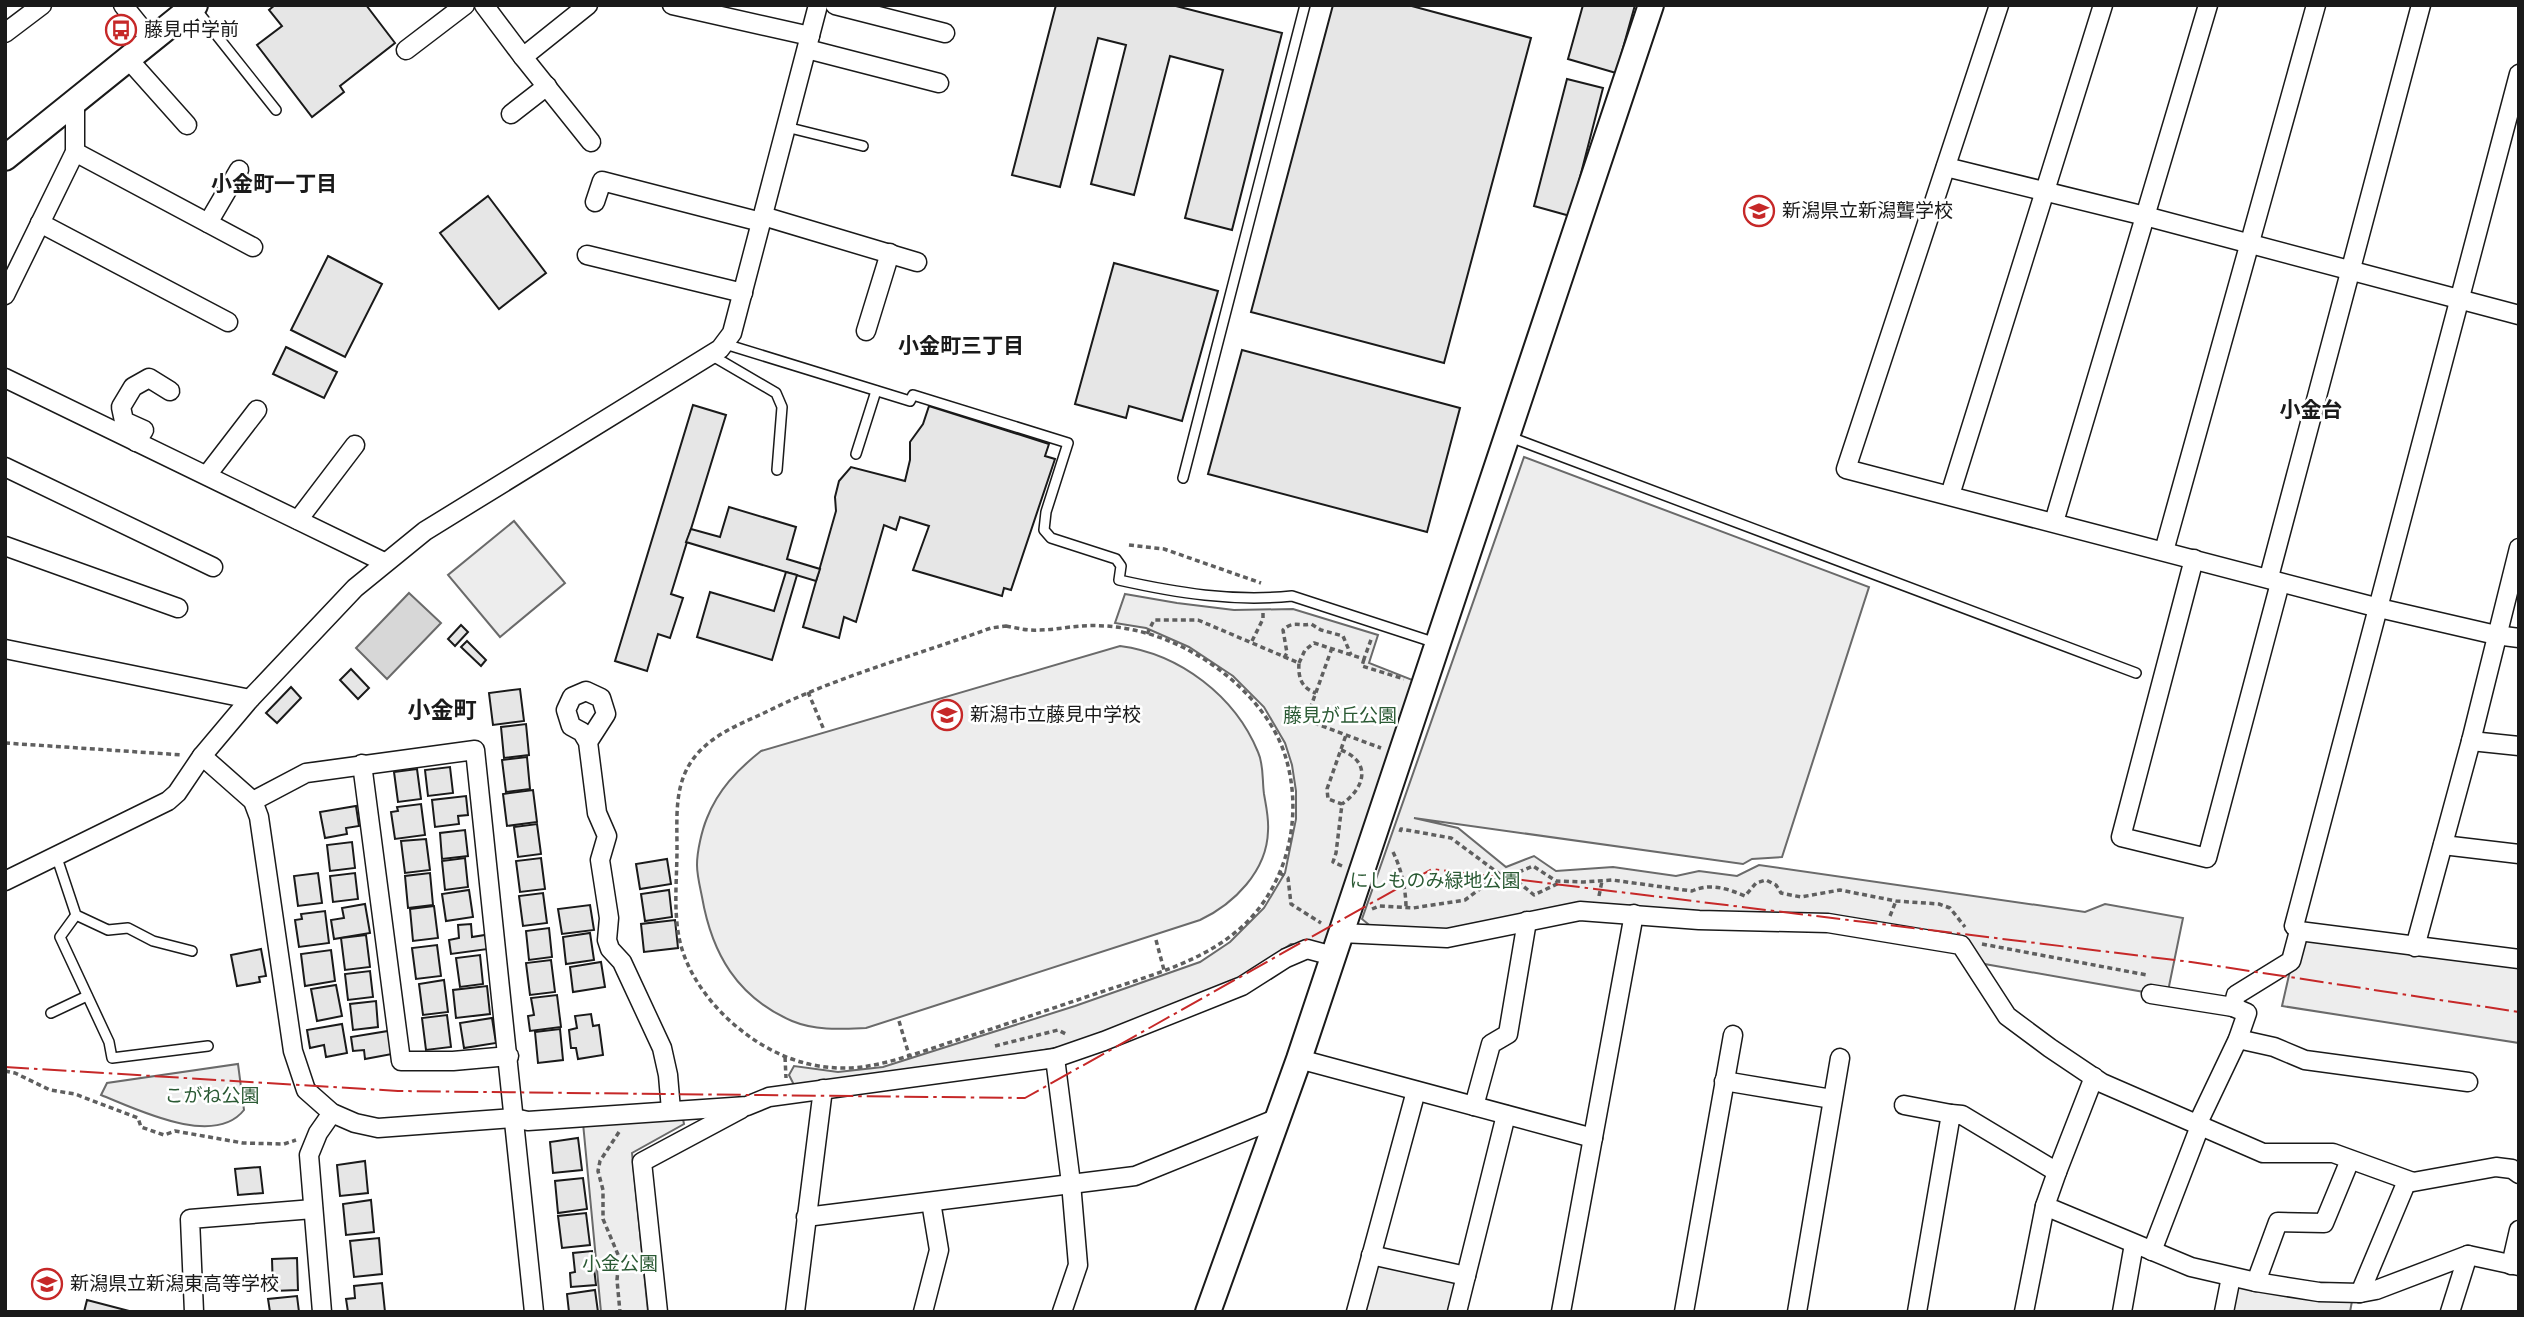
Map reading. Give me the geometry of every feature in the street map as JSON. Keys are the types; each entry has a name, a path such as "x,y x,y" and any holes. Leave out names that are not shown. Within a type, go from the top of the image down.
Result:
{"street":[{"path":"5,33 42,5"},
{"path":"123,5 152,41"},
{"path":"406,50 465,5"},
{"path":"484,5 591,142"},
{"path":"523,57 588,5"},
{"path":"672,5 691,7 939,83"},
{"path":"5,881 168,801 186,782 202,756 250,699 355,588 384,562 425,531 725,344 732,333 743,293 818,5"},
{"path":"835,5 945,33"},
{"path":"1208,1312 1299,1059 1333,957 1333,931 1438,644 1651,5"},
{"path":"1999,5 1846,468 2379,608 2519,638"},
{"path":"1950,495 2103,5"},
{"path":"2054,522 2208,5"},
{"path":"2164,551 2247,245 2316,5"},
{"path":"2194,559 2122,837 2207,858 2350,270 2421,5"},
{"path":"9,149 75,104 194,6"},
{"path":"129,60 187,125"},
{"path":"2519,74 2294,926 2299,931 2519,959"},
{"path":"510,114 547,86"},
{"path":"5,295 75,152 75,104"},
{"path":"75,152 253,247"},
{"path":"1946,167 2145,216 2519,315"},
{"path":"208,223 239,170"},
{"path":"595,202 602,181 762,219 918,262"},
{"path":"40,223 228,322"},
{"path":"866,331 890,253"},
{"path":"586,255 743,293"},
{"path":"5,378 384,562"},
{"path":"136,442 144,430 124,421 121,407 133,387 149,378 170,391"},
{"path":"207,475 257,410"},
{"path":"298,520 355,445"},
{"path":"5,467 213,567"},
{"path":"5,546 178,608"},
{"path":"2415,947 2471,741 2519,548"},
{"path":"5,649 250,699"},
{"path":"2471,741 2519,746"},
{"path":"588,742 597,813 607,836 600,860 608,918 607,940 610,949 622,962 662,1048 671,1110"},
{"path":"253,801 306,773 475,750 534,1312"},
{"path":"202,756 253,801 259,817 298,1071 306,1090 332,1113 355,1123 379,1128 514,1118 528,1121 747,1105"},
{"path":"362,764 401,1061 453,1061 509,1056"},
{"path":"2443,845 2519,854"},
{"path":"1333,931 1447,937 1580,911 1699,920 1828,923 1961,944 2007,1016 2094,1077 2263,1153 2333,1153 2413,1182 2496,1167 2512,1169 2519,1174"},
{"path":"1561,1312 1634,914"},
{"path":"1474,1106 1491,1044 1508,1034 1527,921"},
{"path":"2232,1007 2236,995 2291,961 2299,931"},
{"path":"659,1312 642,1162 747,1105 769,1097 1055,1058 1242,986 1307,948 1333,957"},
{"path":"2151,994 2232,1007 2247,1013 2199,1126 2152,1251"},
{"path":"1684,1312 1733,1035"},
{"path":"2238,1039 2274,1047 2305,1060 2468,1082"},
{"path":"1055,1058 1078,1265 1062,1312"},
{"path":"1797,1312 1840,1058"},
{"path":"1299,1059 1593,1138"},
{"path":"2024,1312 2045,1206 2094,1077"},
{"path":"1724,1081 1832,1099"},
{"path":"795,1312 822,1089"},
{"path":"1356,1312 1416,1091"},
{"path":"1904,1105 1962,1115 2057,1172"},
{"path":"322,1312 309,1155 318,1133 332,1113"},
{"path":"1917,1312 1951,1114"},
{"path":"1457,1312 1506,1115"},
{"path":"806,1217 1135,1176 1278,1118"},
{"path":"2256,1282 2278,1222 2324,1223 2350,1160"},
{"path":"2360,1293 2407,1181"},
{"path":"922,1312 939,1250 931,1202"},
{"path":"2045,1206 2191,1267 2256,1282 2319,1292 2360,1293 2376,1290 2468,1255 2515,1266 2519,1230"},
{"path":"194,1312 190,1219 313,1209"},
{"path":"2122,1312 2134,1244"},
{"path":"1371,1255 1466,1276"},
{"path":"2450,1312 2468,1255"},
{"path":"2224,1312 2231,1277"}],"lane":[{"path":"1183,478 1305,5"},
{"path":"194,6 276,110"},
{"path":"786,127 863,146"},
{"path":"725,344 910,401 913,395 1068,443 1046,512 1044,530 1051,538 1116,559 1121,566 1119,580 1206,597 1292,596 1438,644"},
{"path":"710,355 776,393 780,399 782,407 778,470"},
{"path":"856,454 876,391"},
{"path":"1508,437 2136,673"},
{"path":"56,855 76,915 108,930 128,928 153,941 192,951"},
{"path":"76,915 60,937 109,1042 111,1058 208,1046"},
{"path":"51,1013 87,996"}],"path":[{"path":"1129,545 1164,549 1292,596"},
{"path":"1252,641 1263,619 1263,598"},
{"path":"1147,634 1154,620 1198,620 1300,663"},
{"path":"1284,658 1287,653 1283,630 1288,624 1296,623 1311,624 1321,630 1343,636 1351,655"},
{"path":"1316,693 1309,690 1298,675 1305,650 1314,643 1364,659 1377,624"},
{"path":"1006,626 1037,631 1102,626 1147,634 1186,649 1246,692 1268,721 1282,746 1292,791 1292,835 1280,873 1258,909 1236,932 1198,957 1164,970 1038,1014 866,1067 848,1068 804,1063 785,1057 753,1038 722,1013 702,989 684,954 675,901 679,784 702,748 722,734 808,692 991,628 1006,626"},
{"path":"1332,648 1306,720 1386,750"},
{"path":"808,692 824,730"},
{"path":"1342,804 1328,799 1327,789 1346,735"},
{"path":"5,743 202,756"},
{"path":"1341,750 1357,761 1362,772 1362,784 1354,796 1342,804 1333,862 1346,868"},
{"path":"1388,864 1401,829 1451,838 1505,878 1533,866 1556,881 1584,883 1612,880 1692,891 1702,887 1716,887 1745,896 1756,883 1766,880 1776,885 1781,893 1801,897 1840,890 1896,901 1939,904 1950,908 1972,935"},
{"path":"1392,852 1400,873 1406,908"},
{"path":"1280,873 1288,878 1291,904 1333,931"},
{"path":"1376,898 1372,909 1379,906 1406,908 1465,900 1500,874"},
{"path":"1511,876 1534,895 1561,881"},
{"path":"1156,940 1164,970"},
{"path":"1979,944 2155,977 2151,994"},
{"path":"899,1021 909,1055"},
{"path":"988,1047 1058,1030 1073,1037"},
{"path":"5,1071 50,1090 75,1094 138,1118 141,1126 164,1135 175,1131 243,1143 284,1144 318,1133"},
{"path":"620,1130 600,1161 598,1171 603,1191 603,1219 619,1257 617,1280 620,1312"}],"green space":[{"name":"にしものみ緑地公園","path":"1524,457 1869,587 1782,857 1752,859 1743,864 1414,818 1458,828 1506,867 1534,856 1556,871 1613,867 1676,876 1699,871 1737,876 1759,865 2085,912 2105,904 2183,918 2167,996 1979,963 1961,944 1828,923 1580,911 1447,938 1380,934 1362,919"},
{"path":"514,521 565,583 500,637 448,575"},
{"name":"藤見が丘公園","path":"1125,594 1234,610 1293,609 1378,635 1369,663 1415,681 1334,931 1322,946 1291,944 1240,979 1075,1044 1014,1056 795,1087 789,1075 794,1066 838,1072 883,1067 1075,1006 1200,962 1230,942 1264,908 1285,873 1296,819 1296,791 1285,743 1264,707 1233,676 1189,647 1146,628 1115,623"},
{"path":"1120,646 1164,658 1203,681 1235,713 1258,752 1268,817 1266,846 1255,873 1225,905 1200,920 866,1028 829,1029 792,1021 756,1000 742,986 720,955 713,937 706,918 697,865 702,834 711,808 729,781 744,766 761,751"},
{"path":"2299,931 2519,959 2519,1043 2282,1006"},
{"name":"こがね公園","path":"238,1064 244,1110 231,1121 214,1126 174,1122 101,1095 107,1083"},
{"name":"小金公園","path":"682,1114 684,1124 632,1153 648,1312 601,1312 583,1123"},
{"path":"1371,1255 1466,1276 1457,1312 1356,1312"},
{"path":"2236,1286 2352,1301 2350,1312 2230,1312"}],"shaded area":[{"path":"409,593 441,623 387,679 356,648"}],"building":[{"path":"275,5 366,5 395,43 340,86 344,92 312,117 257,45 282,26 269,10"},
{"path":"1056,5 1172,5 1282,33 1232,230 1185,218 1223,70 1170,56 1134,195 1091,184 1126,45 1098,38 1060,187 1012,175"},
{"path":"1333,5 1408,5 1531,38 1444,363 1251,312"},
{"path":"1583,5 1635,5 1616,73 1568,59"},
{"path":"1567,79 1603,88 1570,216 1534,206"},
{"path":"488,196 546,273 499,309 440,233"},
{"path":"328,256 382,284 345,357 291,330"},
{"path":"1114,263 1218,291 1182,421 1129,406 1126,418 1075,404"},
{"path":"286,347 337,372 324,398 273,374"},
{"path":"1242,350 1460,408 1427,532 1208,474"},
{"path":"693,405 726,415 671,594 683,598 670,638 658,634 647,671 615,661"},
{"path":"929,406 1049,444 1045,456 1055,459 1011,590 1004,588 1002,596 913,570 929,526 900,517 896,530 884,525 856,622 844,617 839,638 803,627 836,511 835,497 839,481 851,467 905,481 910,460 910,442 923,424"},
{"path":"729,507 796,527 787,559 820,569 816,581 686,542 691,529 720,537"},
{"path":"786,572 797,575 772,660 697,637 710,592 774,611"},
{"path":"461,625 468,632 455,646 448,639"},
{"path":"467,641 486,660 481,666 461,647"},
{"path":"351,669 369,688 358,699 340,680"},
{"path":"291,687 301,698 277,723 266,713"},
{"path":"520,689 524,721 493,725 489,693"},
{"path":"526,724 529,755 504,758 501,727"},
{"path":"527,757 530,789 506,792 502,760"},
{"path":"450,767 453,793 428,796 425,770"},
{"path":"417,769 421,799 398,802 394,772"},
{"path":"533,790 537,822 507,826 503,794"},
{"path":"466,796 468,815 458,816 459,824 435,827 432,800"},
{"path":"421,804 425,835 395,839 391,812 398,811 397,807"},
{"path":"356,806 359,826 346,828 347,834 325,838 320,812"},
{"path":"537,824 541,854 518,857 514,827"},
{"path":"465,830 468,856 442,859 440,833"},
{"path":"426,839 430,870 405,873 401,841"},
{"path":"352,842 355,868 330,871 327,845"},
{"path":"465,858 468,887 445,890 442,861"},
{"path":"541,858 545,889 520,892 516,861"},
{"path":"667,859 671,884 640,889 636,864"},
{"path":"318,873 322,903 298,906 294,876"},
{"path":"355,873 358,899 333,902 330,876"},
{"path":"430,873 433,905 408,908 405,876"},
{"path":"469,890 473,917 446,921 442,894"},
{"path":"669,890 672,917 645,921 641,894"},
{"path":"543,893 547,923 523,926 519,896"},
{"path":"365,904 370,933 334,939 331,920 344,918 342,908"},
{"path":"590,905 594,930 562,934 558,909"},
{"path":"434,906 438,938 413,941 410,909"},
{"path":"325,911 329,943 299,947 295,920 302,919 301,914"},
{"path":"675,920 678,948 644,952 641,924"},
{"path":"471,924 472,937 485,935 488,949 451,954 449,940 459,938 458,925"},
{"path":"549,928 552,957 529,960 526,931"},
{"path":"590,933 594,960 566,964 563,937"},
{"path":"366,935 370,967 345,970 341,938"},
{"path":"437,945 441,976 416,979 412,948"},
{"path":"261,949 266,976 259,977 260,982 237,986 231,955"},
{"path":"331,950 335,981 305,986 301,954"},
{"path":"480,955 483,984 460,987 456,958"},
{"path":"551,960 555,992 530,995 526,963"},
{"path":"601,962 605,987 573,992 570,967"},
{"path":"370,971 373,997 348,1000 345,974"},
{"path":"444,980 448,1012 423,1015 419,984"},
{"path":"336,985 342,1016 317,1021 311,989"},
{"path":"487,986 490,1014 456,1018 453,990"},
{"path":"557,995 561,1027 530,1031 528,1016 534,1015 531,998"},
{"path":"376,1001 378,1027 353,1030 350,1004"},
{"path":"591,1014 593,1026 599,1025 603,1055 578,1059 576,1048 571,1048 569,1030 577,1028 575,1016"},
{"path":"447,1015 451,1047 426,1050 422,1018"},
{"path":"492,1018 496,1043 464,1048 460,1023"},
{"path":"342,1024 347,1053 326,1057 324,1045 310,1048 307,1030"},
{"path":"560,1029 563,1060 538,1063 535,1032"},
{"path":"388,1031 392,1054 365,1059 364,1050 353,1051 351,1037"},
{"path":"578,1138 582,1170 553,1173 550,1142"},
{"path":"365,1161 368,1193 340,1196 337,1165"},
{"path":"260,1167 263,1193 238,1195 235,1169"},
{"path":"583,1178 587,1209 558,1213 555,1181"},
{"path":"371,1200 374,1232 346,1235 343,1204"},
{"path":"586,1213 590,1245 562,1248 558,1216"},
{"path":"379,1238 382,1274 354,1277 350,1241"},
{"path":"592,1251 596,1285 571,1287 570,1273 575,1272 573,1253"},
{"path":"297,1258 298,1290 273,1291 272,1259"},
{"path":"382,1283 385,1312 348,1312 346,1299 355,1298 354,1286"},
{"path":"595,1290 598,1312 569,1312 567,1294"},
{"path":"297,1296 299,1312 270,1312 268,1299"},
{"path":"87,1300 133,1312 84,1312"}],"power":[{"path":"5,1067 398,1091 1025,1098 1432,869 2191,962 2519,1012"}],"place":[{"name":"藤見中学前","path":"121,30"},
{"name":"新潟県立新潟聾学校","path":"1759,211"},
{"name":"新潟市立藤見中学校","path":"947,715"},
{"name":"新潟県立新潟東高等学校","path":"47,1284"}],"district":[{"name":"小金町一丁目","path":"274,184"},
{"name":"小金町三丁目","path":"961,346"},
{"name":"小金台","path":"2311,410"},
{"name":"小金町","path":"442,710"}]}
